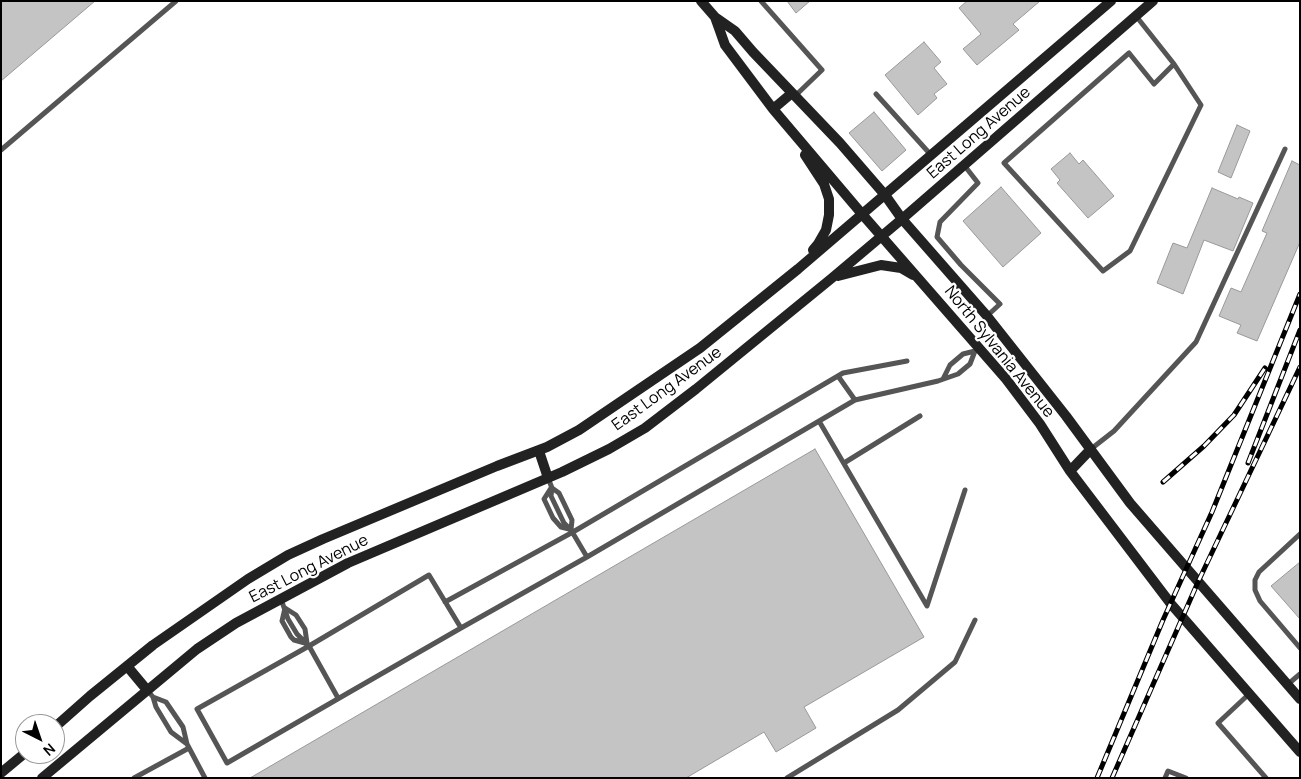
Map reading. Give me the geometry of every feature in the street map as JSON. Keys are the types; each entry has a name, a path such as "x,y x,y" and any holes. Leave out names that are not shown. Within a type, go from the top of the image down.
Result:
{"main road":[{"name":"North Sylvania Avenue","path":"701,1 715,17 735,31 840,143 885,195 902,219 987,316 1066,416 1130,503 1300,699"},
{"name":"East Long Avenue","path":"65,718 153,645 240,584 288,555 341,531 497,466 539,451 564,439 700,348 798,269 1111,1"},
{"name":"East Long Avenue","path":"42,778 150,694 197,649 236,623 283,603 348,563 550,483 645,428 696,389 882,236 1151,2"},
{"name":"North Sylvania Avenue","path":"715,17 724,45 773,109 920,279 977,350 1006,379 1040,424 1070,471 1171,604 1300,752"},
{"path":"773,109 794,94"},
{"path":"781,119 824,184 829,199 829,215 826,230 818,244 798,269"},
{"path":"832,278 881,265 901,268 920,279"},
{"path":"1070,471 1091,449"},
{"path":"539,451 550,483"},
{"path":"127,666 150,694"},
{"path":"1,773 15,761"}],"lane":[{"path":"1,150 176,1"},
{"path":"761,1 822,70 794,94"},
{"path":"1136,16 1174,64 1202,105 1130,251 1103,271 1004,163 1129,53 1154,84 1174,64"},
{"path":"876,94 931,155"},
{"path":"1091,449 1114,431 1196,342 1285,149"},
{"path":"964,165 978,183 940,222 937,237 961,265 1000,304 987,316"},
{"path":"943,379 950,365 963,354 977,350"},
{"path":"460,628 429,575 197,709 227,763 587,557 855,400 958,374 970,364 977,350"},
{"path":"445,602 572,531 843,373 907,361"},
{"path":"838,376 855,400"},
{"path":"844,463 920,416"},
{"path":"819,421 927,606 965,490"},
{"path":"550,483 551,496 564,523 572,531 587,557"},
{"path":"550,483 559,493 572,520 572,531"},
{"path":"1300,534 1259,572 1255,580 1255,590 1260,601 1300,648"},
{"path":"283,603 288,619 297,634 308,645 338,698"},
{"path":"283,603 296,614 305,630 308,645"},
{"path":"787,778 898,710 955,662 975,620"},
{"path":"1287,685 1300,674"},
{"path":"150,694 171,732 188,746"},
{"path":"150,694 166,702 182,727 188,746 205,778"},
{"path":"1249,694 1218,723 1266,778"},
{"path":"134,778 188,746"},
{"path":"1165,778 1168,771 1186,778"}],"building":[{"path":"1,1 95,1 1,81"},
{"path":"787,1 810,1 796,13"},
{"path":"967,1 1040,1 1013,24 1019,30 977,65 963,49 981,34 959,8"},
{"path":"924,42 941,62 934,68 947,84 934,94 937,98 918,115 885,75"},
{"path":"874,112 906,150 882,171 849,133"},
{"path":"1237,125 1250,131 1231,178 1218,172"},
{"path":"1070,153 1079,164 1083,160 1114,196 1088,218 1057,183 1060,180 1051,169"},
{"path":"1292,161 1300,165 1300,242 1257,341 1237,333 1241,325 1219,316 1231,288 1241,292 1267,233 1262,231"},
{"path":"1001,187 1041,233 1003,267 963,221"},
{"path":"1212,188 1253,203 1233,251 1204,240 1183,294 1157,283 1173,243 1187,248"},
{"path":"815,449 924,637 804,707 816,728 776,752 764,732 686,778 250,778"},
{"path":"1300,562 1300,619 1271,586"}],"railway":[{"path":"1097,778 1163,620 1212,512 1300,294"},
{"path":"1248,463 1300,330"},
{"path":"1112,778 1198,582 1300,367"},
{"path":"1163,482 1204,446 1234,415 1265,368"}]}
